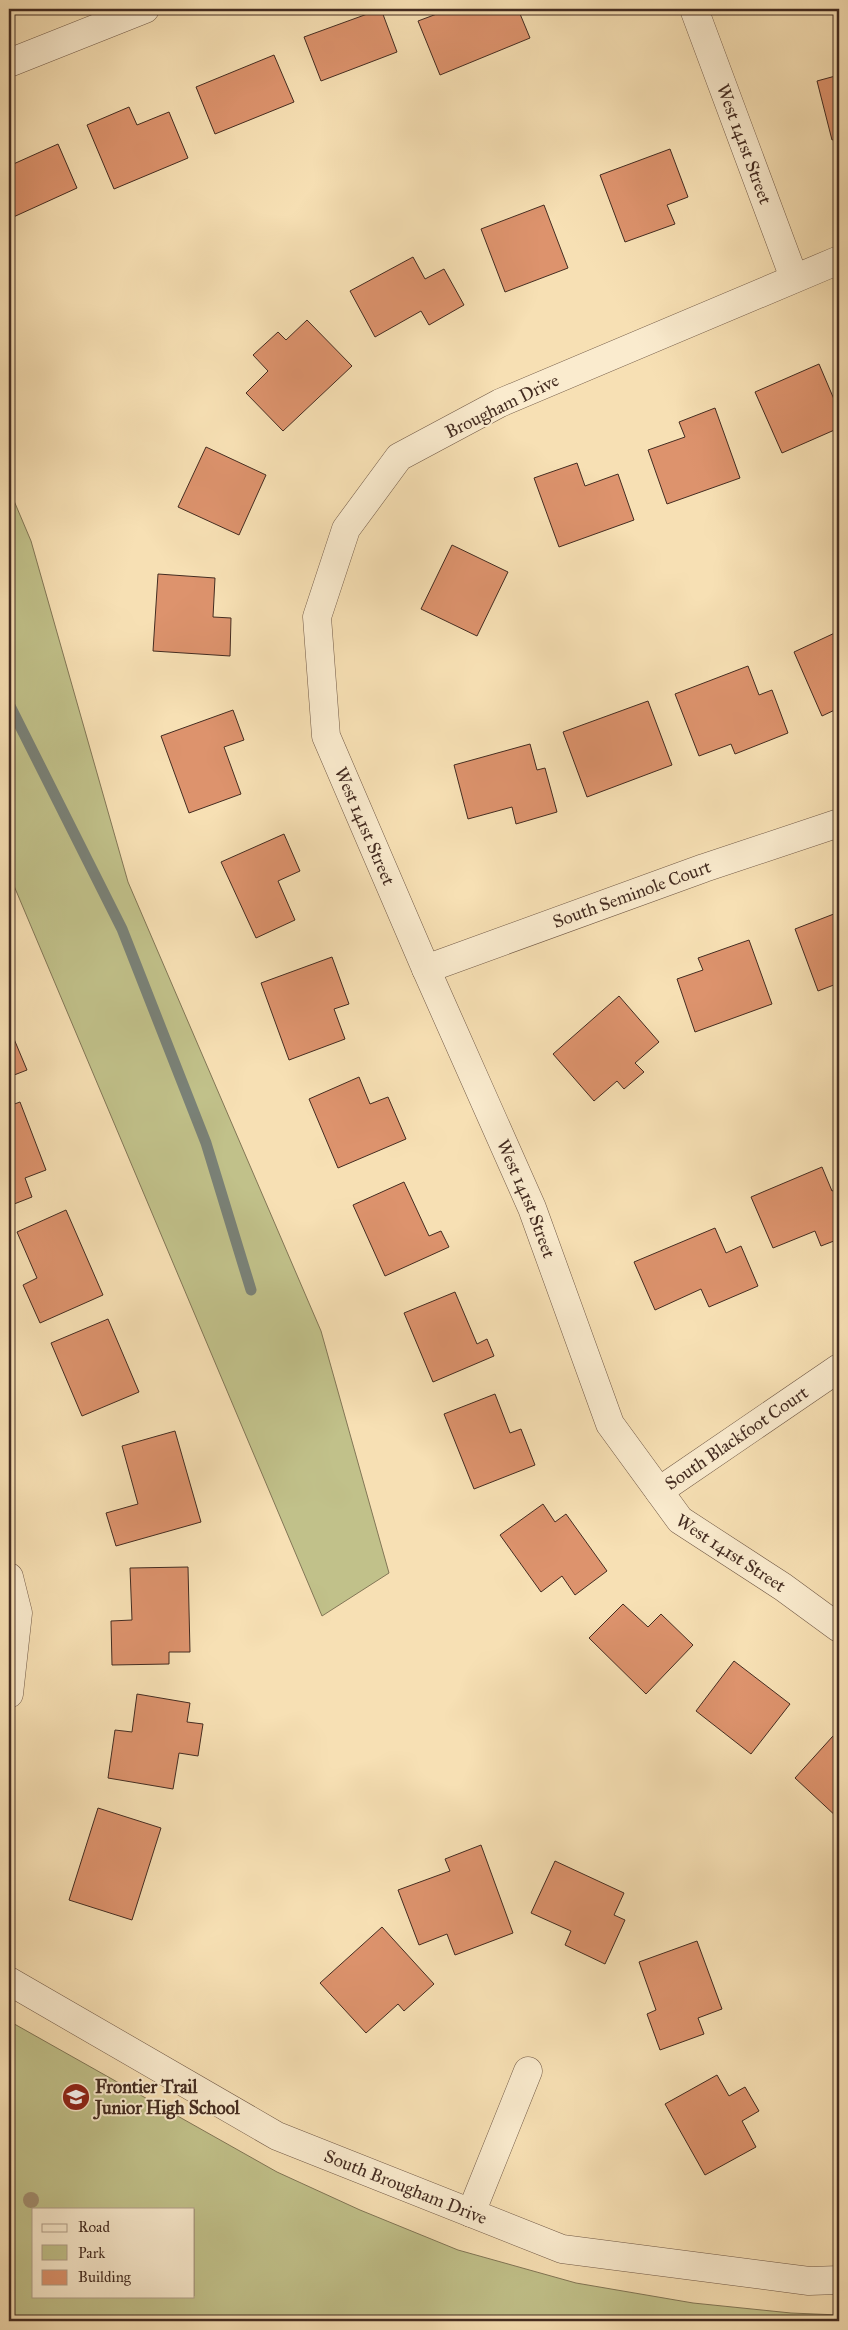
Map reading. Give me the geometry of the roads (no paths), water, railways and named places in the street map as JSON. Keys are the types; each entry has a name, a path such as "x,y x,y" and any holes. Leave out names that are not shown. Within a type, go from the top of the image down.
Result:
{"street":[{"path":"9,63 145,9"},
{"name":"West 141st Street","path":"694,9 794,278"},
{"name":"Brougham Drive","path":"322,687 317,617 346,529 398,457 500,403 839,260"},
{"name":"West 141st Street","path":"322,687 326,736 426,969 532,1208 610,1424 680,1520 783,1587 839,1628"},
{"name":"South Seminole Court","path":"426,969 704,868 839,823"},
{"name":"South Blackfoot Court","path":"659,1491 839,1368"},
{"path":"9,1577 18,1612 9,1694"},
{"name":"South Brougham Drive","path":"9,1981 278,2136 562,2249 809,2282 839,2280"},
{"path":"471,2213 528,2071"}],"waterway":[{"path":"9,704 122,929 206,1143 251,1290"}],"place":[{"name":"Frontier Trail Junior High School","path":"76,2097"}]}
